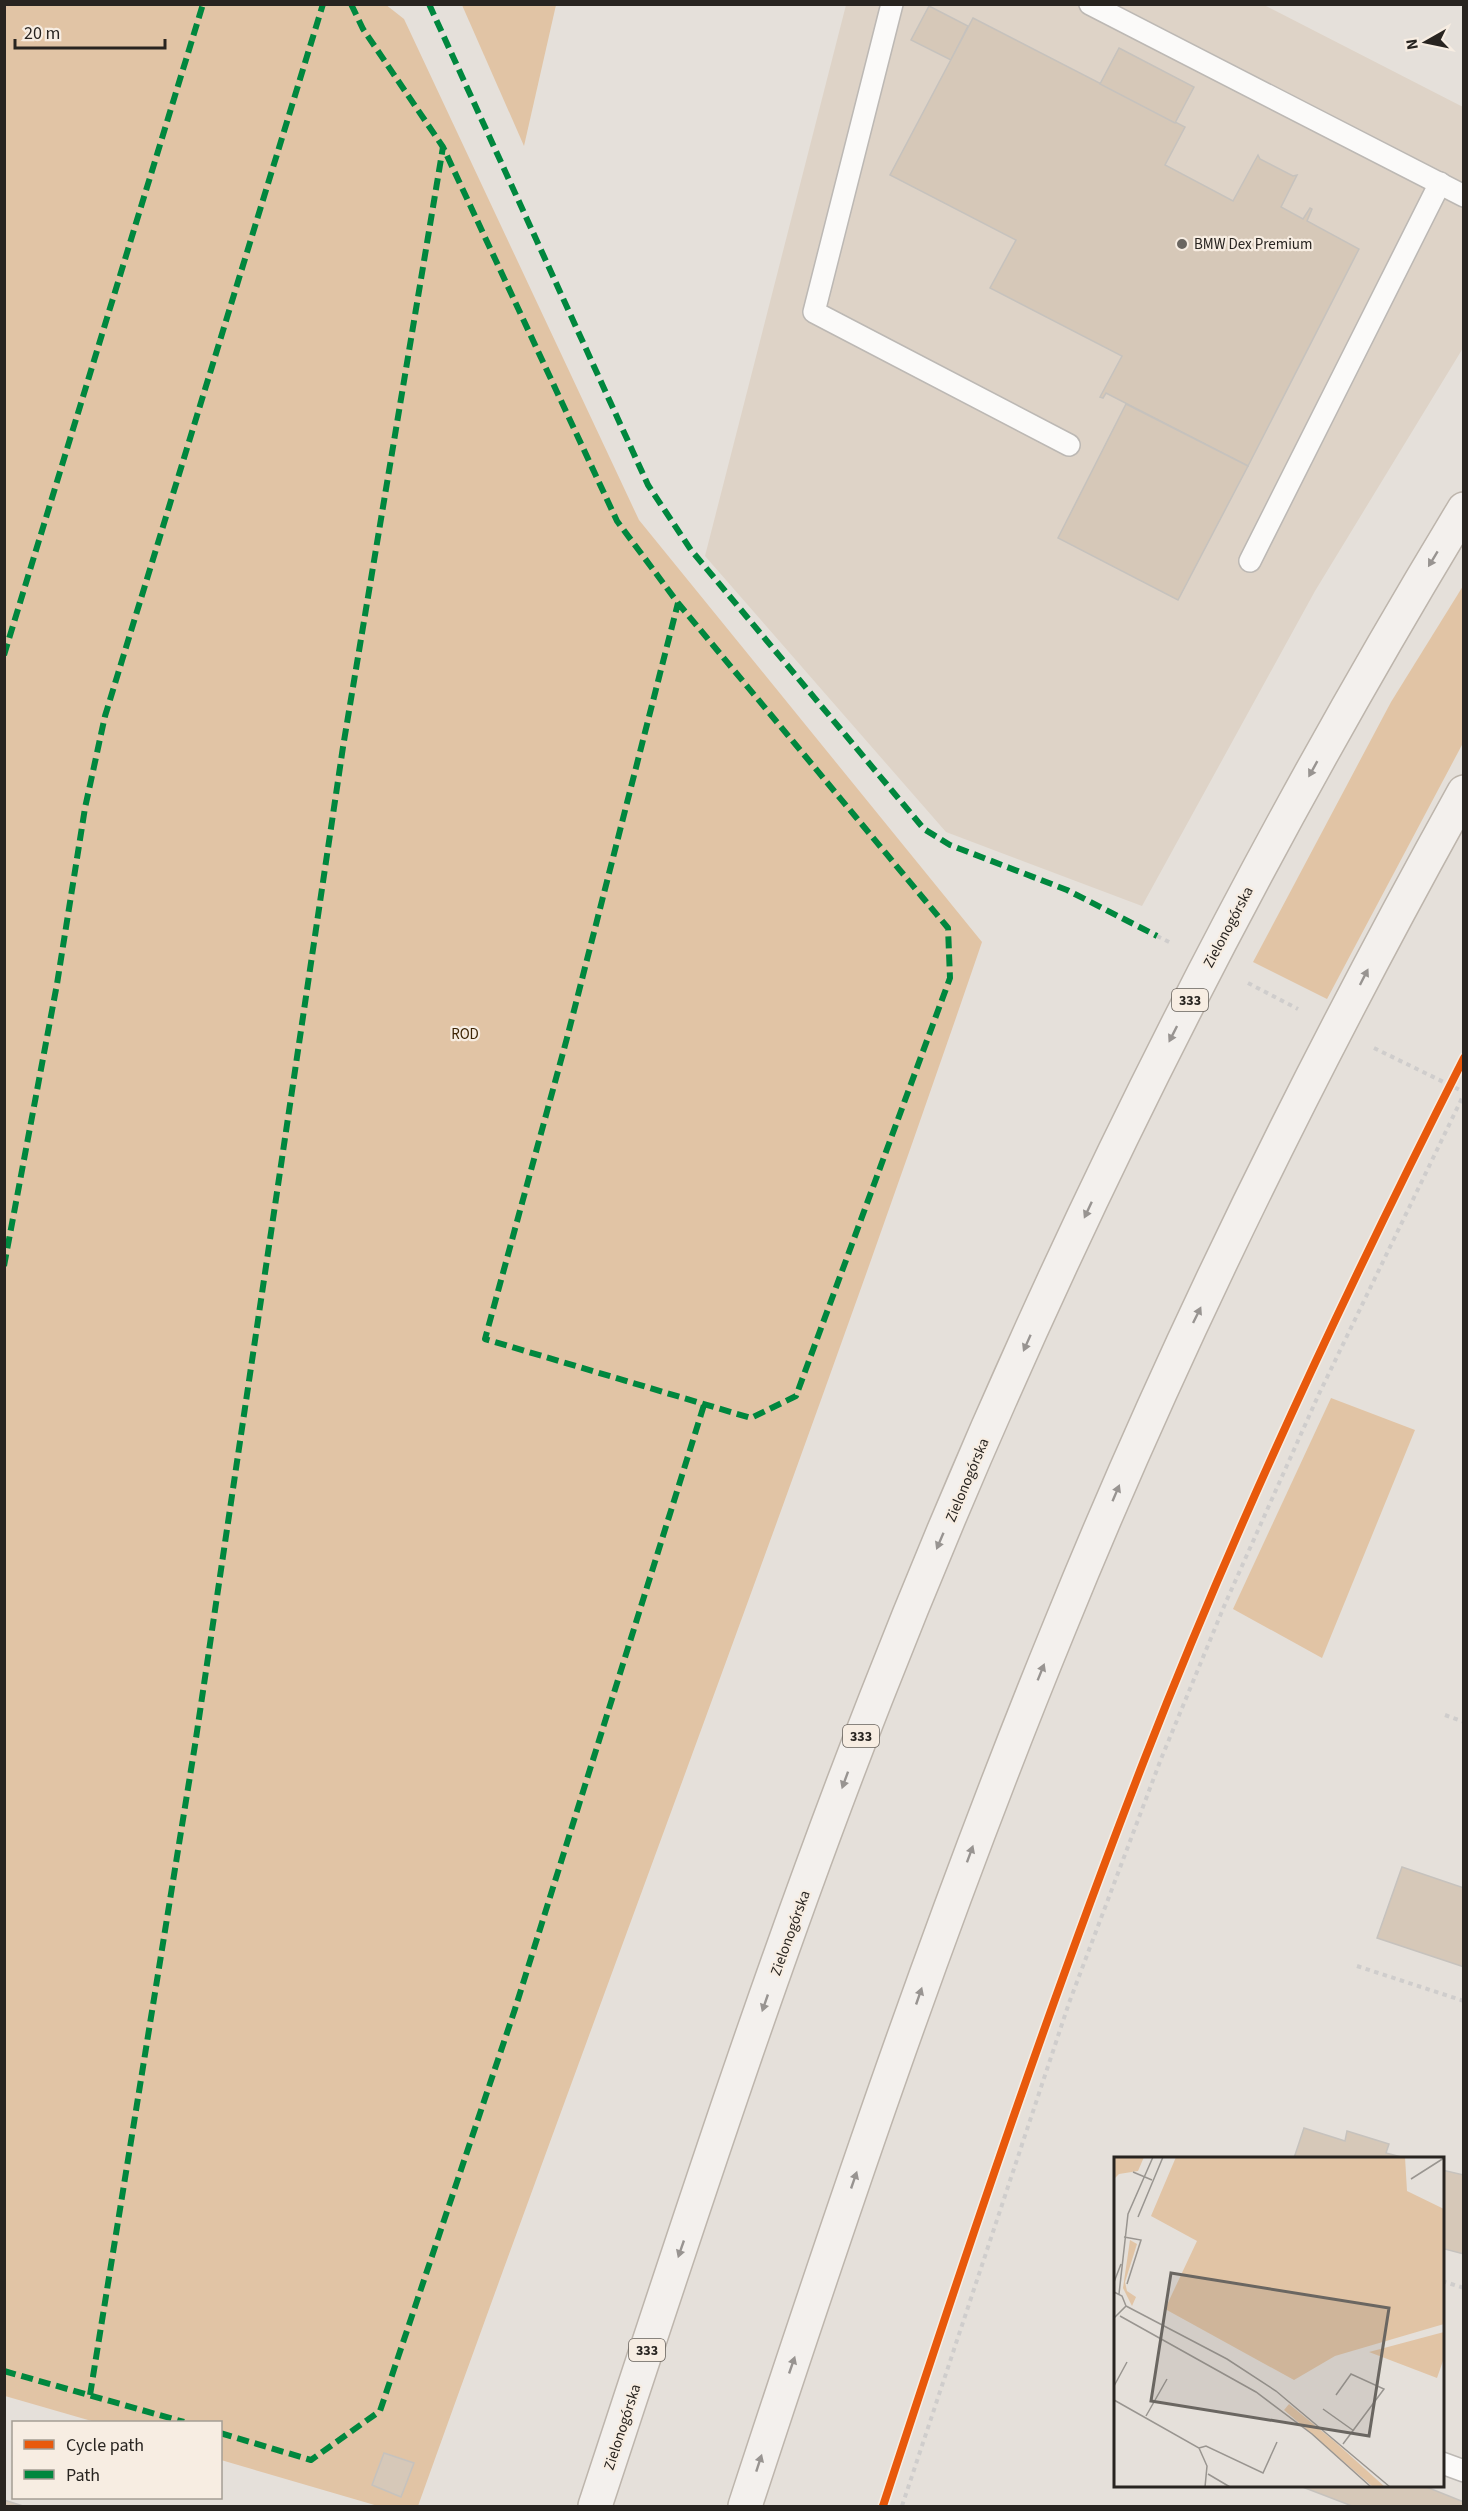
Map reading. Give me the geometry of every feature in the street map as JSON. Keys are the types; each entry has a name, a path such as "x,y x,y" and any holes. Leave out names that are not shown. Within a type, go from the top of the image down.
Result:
{"main road":[{"name":"Zielonogórska","path":"596,2506 780,1958 877,1695 979,1450 1131,1120 1209,963 1341,718 1464,508"},
{"path":"745,2506 862,2158 950,1909 1061,1621 1148,1421 1256,1189 1381,944 1464,792"}],"lane":[{"path":"892,4 814,312 1069,446"},
{"path":"1090,4 1464,196"},
{"path":"1250,561 1440,183"},
{"path":"1444,2463 1464,2471"}],"path":[{"path":"1444,1096 1454,1076"},
{"path":"902,2506 1069,2003 1161,1759 1225,1604 1318,1396 1464,1094"},
{"path":"1445,1715 1464,1722"},
{"path":"1357,1966 1464,2001"},
{"path":"1444,2281 1464,2288"}],"shaded area":[{"path":"846,5 1264,5 1463,107 1463,348 1315,591 1142,906 946,832 705,556"}],"green space":[{"name":"ROD","path":"385,4 404,19 639,520 982,942 845,1334 418,2506 378,2506 222,2460 222,2421 92,2421 5,2396 4,5"},
{"path":"462,5 556,5 524,146"},
{"path":"1463,586 1463,743 1327,999 1253,962 1391,702"},
{"path":"1331,1398 1415,1430 1322,1658 1233,1609"}],"building":[{"path":"929,6 968,26 951,60 911,40"},
{"name":"BMW Dex Premium","path":"973,18 1185,127 1165,165 1233,201 1258,155 1260,159 1293,176 1297,175 1281,207 1303,219 1310,208 1312,209 1307,221 1359,249 1248,466 1106,393 1103,398 1100,397 1122,356 990,288 1016,240 890,175"},
{"path":"1119,48 1194,87 1175,123 1100,84"},
{"path":"1126,404 1248,466 1178,600 1058,538"},
{"path":"1402,1867 1464,1888 1464,1967 1377,1938"},
{"path":"1304,2128 1345,2141 1347,2131 1389,2144 1386,2153 1401,2157 1294,2157"},
{"path":"1444,2170 1464,2175 1464,2254 1445,2249"},
{"path":"384,2453 414,2463 401,2497 372,2485"},
{"path":"1303,2487 1426,2487 1464,2502 1464,2506 1352,2506"},
{"path":"4,2500 23,2506 4,2506"}],"marked path":[{"path":"4,655 203,4"},
{"path":"4,1266 57,984 85,808 105,716 323,4"},
{"path":"351,4 363,29 443,147 617,521 678,603 948,928 950,978 796,1396 751,1418 485,1339 567,1038 678,603"},
{"path":"429,4 648,485 691,550 924,829 950,845 1067,890 1157,936"},
{"path":"90,2395 195,1745 343,747 443,147"},
{"path":"222,2434 311,2460 380,2411 515,2009 704,1405"},
{"path":"4,2371 180,2421"}],"cycle path":[{"path":"883,2506 1042,2037 1145,1758 1218,1580 1296,1404 1378,1230 1464,1058"}],"place":[{"name":"BMW Dex Premium","path":"1182,244"}]}
